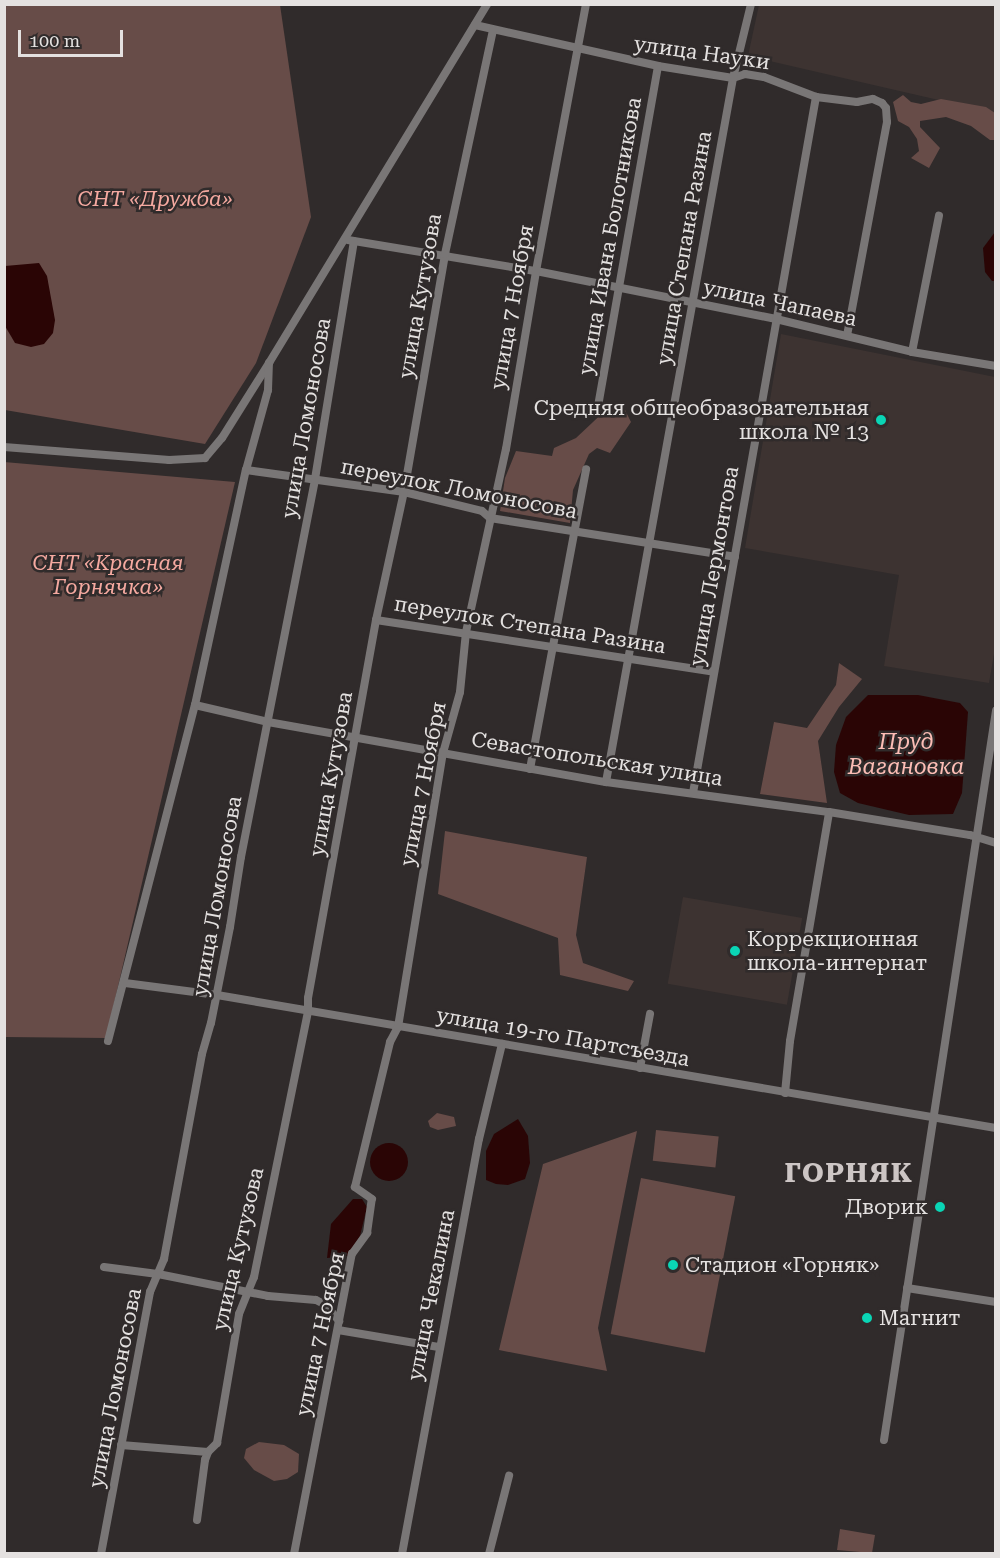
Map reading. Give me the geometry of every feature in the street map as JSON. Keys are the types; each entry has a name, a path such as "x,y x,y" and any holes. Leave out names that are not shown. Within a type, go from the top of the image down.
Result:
{"street":[{"path":"4,447 169,460 205,458 222,438 269,363 487,4"},
{"name":"улица 7 Ноября","path":"294,1554 352,1254 367,1233 372,1199 355,1187 390,1042 398,1027 443,753 460,692 466,632 506,448 536,271 586,4"},
{"name":"улица Степана Разина","path":"606,782 733,78 751,4"},
{"name":"улица Науки","path":"475,25 577,50 658,66 733,78 745,74 764,77 816,97 857,102 873,99 882,103 886,108 887,122 847,335"},
{"name":"улица Кутузова","path":"197,1520 208,1452 217,1443 239,1314 254,1277 308,1011 308,998 376,620 404,492 445,254 478,86 493,30"},
{"name":"улица Ивана Болотникова","path":"597,412 658,66"},
{"name":"улица Лермонтова","path":"693,793 816,97"},
{"path":"912,351 939,216"},
{"name":"улица Чапаева","path":"344,239 445,254 536,271 776,319 912,351 996,366"},
{"name":"улица Ломоносова","path":"101,1554 150,1292 164,1259 202,1054 217,995 315,479 354,241"},
{"path":"108,1041 125,983 195,705 246,470 268,390 269,363"},
{"path":"531,769 586,469"},
{"name":"переулок Ломоносова","path":"246,470 404,492 482,512 490,518 735,557"},
{"name":"переулок Степана Разина","path":"376,620 466,632 714,672"},
{"name":"Севастопольская улица","path":"195,705 268,722 606,782 829,812 976,836 996,843"},
{"path":"884,1440 996,711"},
{"path":"785,1093 790,1041 829,812"},
{"name":"улица 19-го Партсъезда","path":"125,983 217,995 996,1128"},
{"path":"640,1068 650,1014"},
{"name":"улица Чекалина","path":"402,1554 479,1139 502,1044"},
{"path":"104,1267 249,1290 268,1296 316,1300 326,1305 339,1325 440,1347"},
{"path":"907,1288 996,1302"},
{"path":"121,1445 208,1452"},
{"path":"489,1554 509,1476"}],"shaded area":[{"path":"759,5 995,5 995,113 748,56"},
{"path":"781,334 995,377 996,642 989,683 884,666 899,575 745,548"},
{"name":"Коррекционная школа-интернат","path":"683,897 802,918 787,1005 668,984"}],"green space":[{"name":"СНТ «Дружба»","path":"4,5 280,5 311,217 256,363 205,444 5,410"},
{"path":"903,95 911,102 921,104 941,99 986,107 995,113 995,140 990,140 971,126 946,117 920,121 920,127 940,148 929,168 911,158 919,151 917,139 909,127 898,121 893,102"},
{"path":"610,406 625,410 631,422 610,453 597,448 589,454 573,490 570,523 500,511 505,478 516,451 552,456 554,448 576,438"},
{"name":"СНТ «Красная Горнячка»","path":"4,462 235,482 106,1038 5,1037"},
{"path":"839,663 862,679 839,707 818,741 827,803 760,794 774,722 807,728 836,685"},
{"path":"445,831 587,857 576,935 583,963 634,981 628,991 560,975 558,938 438,894"},
{"path":"437,1113 454,1117 456,1126 438,1130 430,1127 428,1121"},
{"path":"656,1130 719,1137 715,1167 653,1161"},
{"path":"637,1131 598,1328 607,1371 499,1350 543,1164"},
{"name":"Стадион «Горняк»","path":"641,1178 735,1196 705,1352 611,1334"},
{"path":"259,1442 284,1445 299,1454 298,1472 287,1479 274,1481 254,1470 244,1458 246,1449"},
{"path":"840,1529 875,1535 872,1553 837,1550"}],"water":[{"path":"995,232 995,281 992,281 985,272 983,248"},
{"path":"39,263 47,276 55,320 53,333 44,344 31,347 15,343 5,326 5,266"},
{"name":"Пруд Вагановка","path":"868,695 918,695 960,703 968,712 962,793 953,814 909,815 858,803 840,793 834,772 836,745 846,717"},
{"path":"518,1119 528,1136 530,1163 525,1179 508,1185 486,1180 486,1151 494,1134"},
{"path":"389,1143 402,1149 408,1162 402,1175 389,1181 376,1175 370,1162 376,1149"},
{"path":"353,1199 362,1199 367,1207 360,1236 347,1256 327,1258 331,1224"}],"place":[{"name":"Средняя общеобразовательная школа № 13","path":"881,420"},
{"name":"Коррекционная школа-интернат","path":"735,951"},
{"name":"Дворик","path":"940,1207"},
{"name":"Стадион «Горняк»","path":"673,1265"},
{"name":"Магнит","path":"867,1318"}],"district":[{"name":"ГОРНЯК","path":"849,1174"}]}
